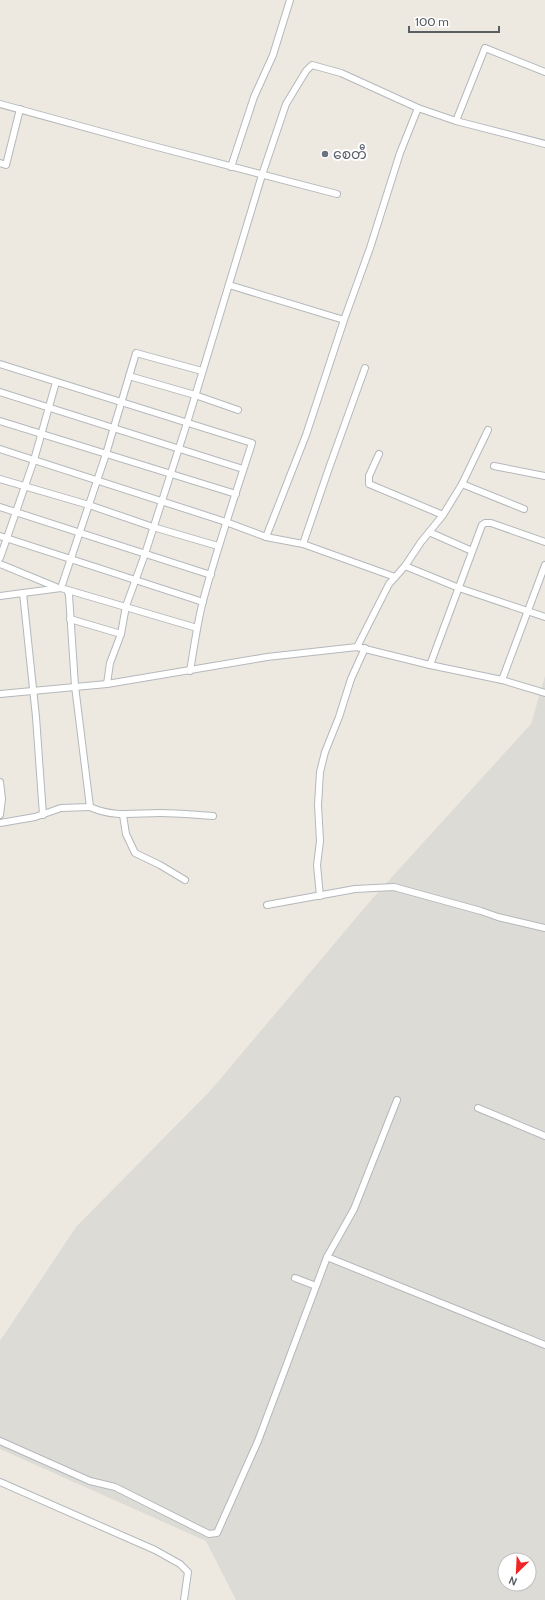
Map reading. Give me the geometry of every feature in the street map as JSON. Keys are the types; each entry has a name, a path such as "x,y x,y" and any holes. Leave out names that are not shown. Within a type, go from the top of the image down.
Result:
{"street":[{"path":"231,167 254,97 273,55 290,0"},
{"path":"456,122 485,48 545,72"},
{"path":"107,684 110,663 121,634 126,606 145,554 187,423 262,175 286,104 306,71 312,65 341,73 418,108 456,122 545,144"},
{"path":"0,104 231,167 337,194"},
{"path":"266,537 306,435 344,320 370,248 400,153 418,108"},
{"path":"0,163 6,165 20,109"},
{"path":"229,285 344,320"},
{"path":"62,589 114,429 136,352 202,371"},
{"path":"0,364 252,443 218,546 197,628 190,671"},
{"path":"303,544 365,368"},
{"path":"129,376 195,395 238,410"},
{"path":"0,558 34,460 56,382"},
{"path":"0,392 243,469"},
{"path":"0,421 236,494"},
{"path":"357,646 389,584 405,566 421,542 443,515 462,484 488,430"},
{"path":"0,449 226,522 266,537 303,544 395,577"},
{"path":"379,454 369,476 369,484 443,515"},
{"path":"494,466 545,476"},
{"path":"0,479 89,505 153,528 218,546"},
{"path":"462,484 524,509"},
{"path":"0,507 211,574"},
{"path":"430,665 482,525 491,523 545,542"},
{"path":"429,532 472,551"},
{"path":"0,536 203,602"},
{"path":"0,564 62,589 126,606 197,628"},
{"path":"502,680 545,565"},
{"path":"405,566 459,588 545,617"},
{"path":"0,596 62,589 69,595 75,686 90,807"},
{"path":"23,593 36,717 43,815"},
{"path":"70,619 121,634"},
{"path":"0,694 107,684 267,658 357,646 430,665 502,680 545,693"},
{"path":"320,896 317,865 320,841 318,805 320,772 325,752 339,717 351,679 365,648"},
{"path":"0,782 2,799 0,815"},
{"path":"0,823 43,815 61,808 90,807 102,812 123,815 161,813 213,816"},
{"path":"123,815 126,834 135,853 186,880"},
{"path":"267,905 355,889 394,887 498,917 545,928"},
{"path":"0,1441 90,1481 115,1487 209,1534 217,1533 258,1441 327,1257 354,1209 397,1100"},
{"path":"478,1108 545,1136"},
{"path":"327,1257 545,1345"},
{"path":"296,1278 316,1286"},
{"path":"0,1482 155,1550 180,1564 188,1572 184,1600"}],"shaded area":[{"path":"545,676 545,1600 236,1600 206,1541 0,1449 0,1341 76,1227 211,1090 372,899 531,724"}],"place":[{"name":"စေတီ","path":"325,154"}]}
